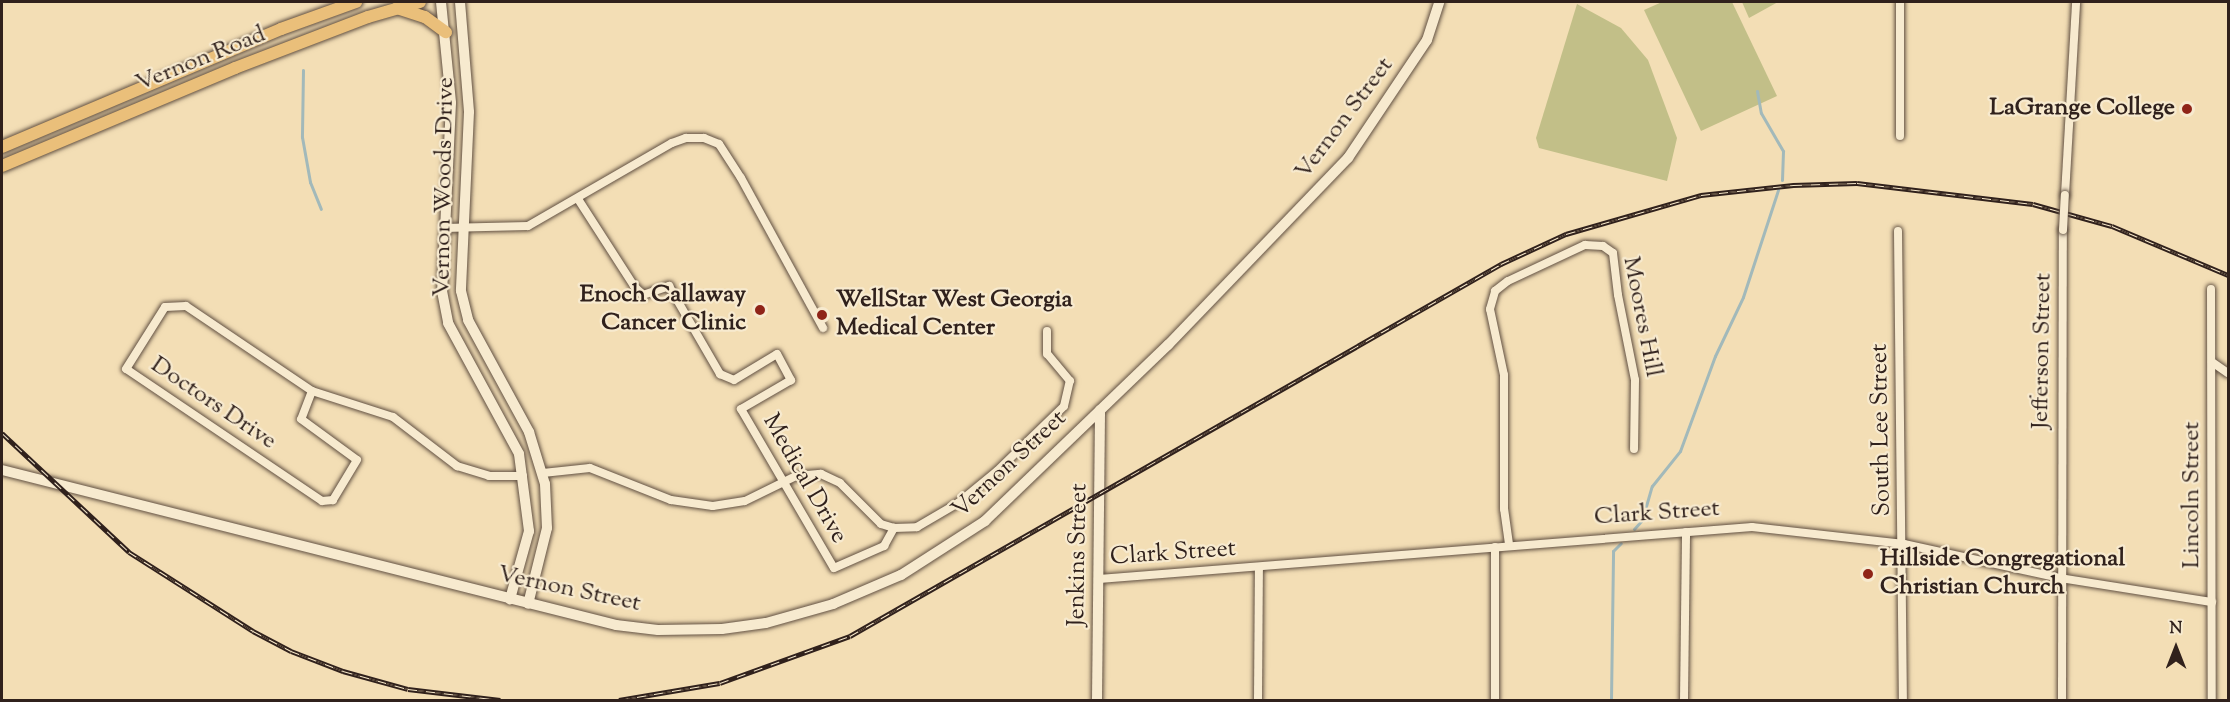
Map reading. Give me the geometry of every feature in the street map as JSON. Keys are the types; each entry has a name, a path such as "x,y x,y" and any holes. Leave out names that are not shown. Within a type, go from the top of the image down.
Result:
{"main road":[{"name":"Vernon Road","path":"2,147 281,28 356,2"},
{"name":"Vernon Road","path":"2,166 235,68 396,8 420,2"},
{"path":"396,8 425,17 446,32"}],"street":[{"name":"Vernon Woods Drive","path":"441,2 446,32 451,103 441,279 448,323 508,431 523,476 529,531 510,599"},
{"name":"Vernon Woods Drive","path":"460,2 469,112 460,279 465,311 529,432 543,473 547,528 528,604"},
{"name":"Vernon Street","path":"2,470 616,625 679,631 754,625 833,604 901,575 964,537 1025,486 1168,345 1348,158 1427,40 1439,2"},
{"path":"1900,2 1900,136"},
{"name":"Jefferson Street","path":"2062,700 2060,578 2063,230 2076,2"},
{"path":"444,228 528,226 578,199 637,162 686,138 704,138 719,144 823,327"},
{"name":"Medical Drive","path":"578,199 634,286 643,295 669,286 720,374 734,380 777,354 791,380 741,409 834,567 884,546 894,528"},
{"name":"South Lee Street","path":"1898,231 1904,544 1904,700"},
{"name":"Moores Hill","path":"1509,544 1504,509 1504,375 1490,309 1495,291 1508,281 1585,245 1603,246 1613,253 1618,295 1635,380 1634,449"},
{"name":"Lincoln Street","path":"2211,289 2212,700"},
{"name":"Doctors Drive","path":"312,391 301,419 357,460 333,500 322,501 126,369 165,307 186,306 312,391 383,411 439,455 467,470 500,477 523,476"},
{"path":"523,476 581,466 600,469 672,500 713,506 745,501 783,482 811,474 832,478 848,490 869,516 894,528 924,525 958,503 1064,406 1070,381 1047,354 1047,331"},
{"path":"2212,362 2229,373"},
{"name":"Jenkins Street","path":"1097,700 1100,410"},
{"name":"Clark Street","path":"1099,579 1259,568 1509,544 1752,527 1795,529 1904,544 2060,578 2212,602"},
{"path":"1684,700 1686,532"},
{"path":"1495,547 1495,700"},
{"path":"1258,700 1259,568"}],"shaded area":[{"path":"1662,2 1732,2 1777,96 1701,131 1644,10"},
{"path":"1742,2 1778,2 1749,18"},
{"path":"1577,4 1621,28 1648,60 1677,138 1667,181 1539,148 1536,138"}],"waterway":[{"path":"303,70 302,137 310,182 321,209"},
{"path":"1757,91 1761,113 1783,151 1782,180"},
{"path":"1634,529 1642,520 1652,486 1680,451 1715,356 1743,297 1778,190"},
{"path":"1611,700 1613,551 1621,543"}],"railway":[{"path":"619,700 720,683 850,636 1501,264 1566,234 1701,195 1793,185 1857,183 2033,204 2112,226 2228,275"},
{"path":"2,433 129,552 253,631 291,651 343,671 408,689 500,700"}],"place":[{"name":"LaGrange College","path":"2187,109"},
{"name":"Enoch Callaway Cancer Clinic","path":"760,310"},
{"name":"WellStar West Georgia Medical Center","path":"822,315"},
{"name":"Hillside Congregational Christian Church","path":"1868,574"}]}
